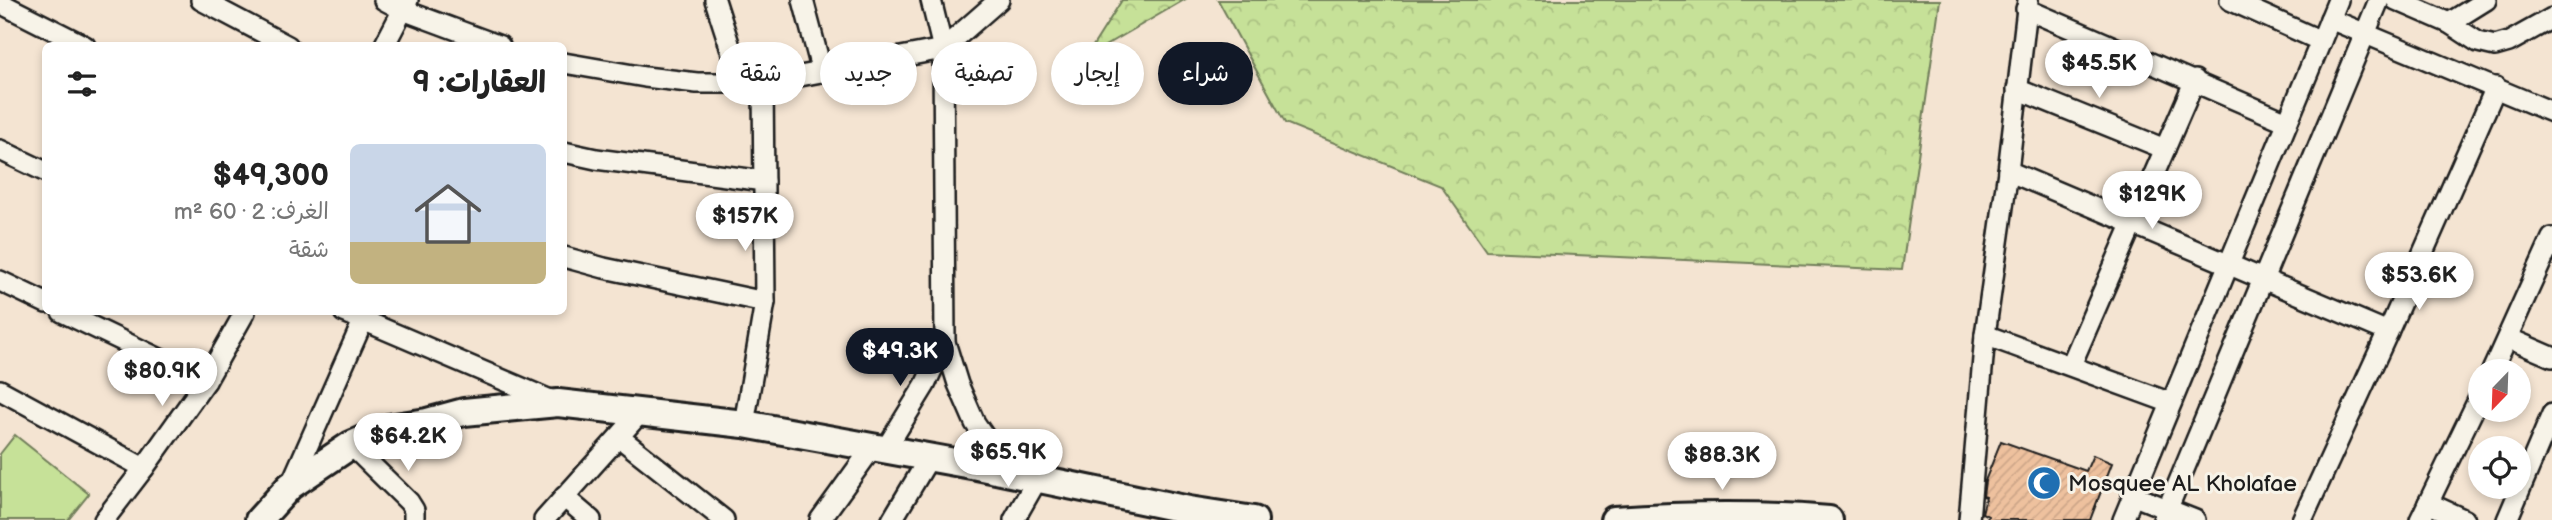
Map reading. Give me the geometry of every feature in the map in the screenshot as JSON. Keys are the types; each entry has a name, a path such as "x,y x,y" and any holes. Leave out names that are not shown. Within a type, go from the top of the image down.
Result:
{"main road":[{"path":"270,516 290,486 351,445 389,428 464,412 558,403 744,424 1038,478 1187,515 1254,520"},
{"path":"1614,520 1781,516 1829,520"}],"street":[{"path":"201,0 280,42"},
{"path":"384,0 406,5 491,42"},
{"path":"715,0 728,42"},
{"path":"803,0 820,64"},
{"path":"931,0 941,42"},
{"path":"951,42 999,0"},
{"path":"2230,0 2321,41"},
{"path":"2123,520 2338,0"},
{"path":"2165,514 2379,0"},
{"path":"2396,0 2449,23 2478,42 2495,46 2510,42 2552,18"},
{"path":"2449,23 2486,0"},
{"path":"0,4 77,42"},
{"path":"386,42 406,5"},
{"path":"1969,520 1985,335 2008,171 2027,5 2287,122"},
{"path":"2330,19 2496,86 2552,112"},
{"path":"567,64 645,77 716,82"},
{"path":"2071,365 2195,80"},
{"path":"2302,520 2496,86"},
{"path":"2018,89 2165,149"},
{"path":"744,424 765,302 763,105"},
{"path":"943,105 945,342 958,384 975,423 1010,474"},
{"path":"0,150 42,170"},
{"path":"567,153 596,159 765,181"},
{"path":"2008,171 2388,332"},
{"path":"2498,359 2551,241"},
{"path":"567,258 765,302"},
{"path":"0,281 42,301"},
{"path":"68,315 206,381"},
{"path":"104,520 206,381 242,315"},
{"path":"350,315 558,403"},
{"path":"290,486 363,321"},
{"path":"1985,335 2171,403"},
{"path":"2508,338 2552,357"},
{"path":"820,520 879,449 925,385 945,342"},
{"path":"0,390 144,468"},
{"path":"544,520 641,412"},
{"path":"2507,520 2552,414"},
{"path":"2465,520 2424,511 2468,421"},
{"path":"619,437 724,520"},
{"path":"351,445 409,502 414,510 414,520"},
{"path":"892,520 929,458"},
{"path":"1014,520 1038,478"},
{"path":"2132,495 2165,514 2195,520"},
{"path":"564,497 591,520"}],"green space":[{"path":"1122,0 1184,0 1112,42 1095,42"},
{"path":"1218,0 1940,0 1902,270 1487,251 1441,186 1285,123 1253,64 1253,42 1241,42"},
{"path":"15,435 89,494 68,520 0,520 0,454"}],"building":[{"name":"Mosquee AL Kholafae","path":"2001,441 2086,471 2093,455 2112,463 2090,520 1987,520 1988,516 1982,513 1986,497 1983,496 1985,481"}],"place":[{"name":"Mosquee AL Kholafae","path":"2044,483"}]}
